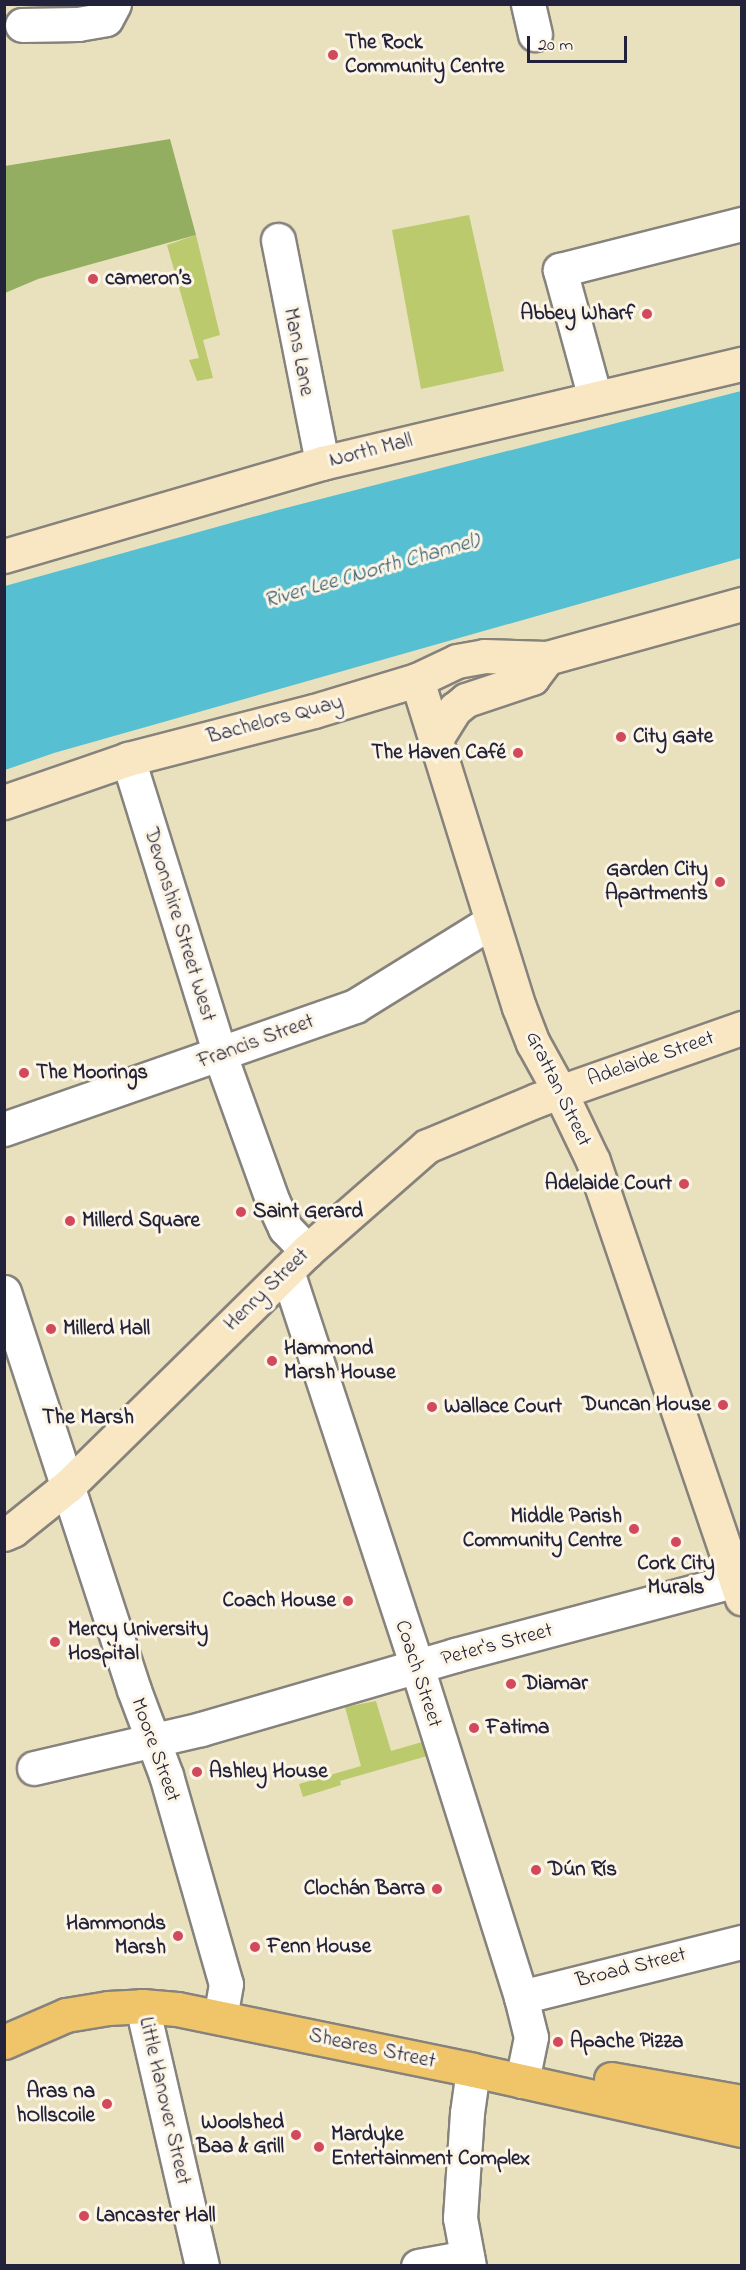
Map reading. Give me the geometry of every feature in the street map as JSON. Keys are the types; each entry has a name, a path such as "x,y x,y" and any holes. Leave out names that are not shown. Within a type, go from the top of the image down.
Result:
{"highway":[{"name":"Sheares Street","path":"4,2042 66,2015 142,2006 177,2008 473,2070 741,2130"},
{"path":"536,2084 614,2078 741,2102"}],"street":[{"path":"22,25 78,24 106,19 114,4"},
{"path":"595,398 560,270 741,224"},
{"name":"Mans Lane","path":"278,240 297,352 322,463"},
{"name":"North Mall","path":"4,556 322,463 741,364"},
{"name":"Bachelors Quay","path":"4,802 128,759 314,711 417,680 457,661 484,656 547,658 741,604"},
{"path":"436,739 455,710 466,700 532,678 547,658"},
{"name":"Grattan Street","path":"417,680 492,921 533,1043 560,1092 593,1161 739,1589"},
{"name":"Devonshire Street West","path":"128,759 220,1055 279,1218 297,1261"},
{"name":"Francis Street","path":"4,1129 355,1006 492,921"},
{"name":"Adelaide Street","path":"560,1092 741,1028"},
{"name":"Henry Street","path":"4,1534 14,1530 69,1485 297,1261 427,1146 560,1092"},
{"name":"Coach Street","path":"297,1261 417,1667 520,1997 531,2037 536,2084"},
{"name":"Moore Street","path":"4,1292 69,1485 130,1678 166,1775 226,1984 219,2017"},
{"name":"Peter's Street","path":"34,1768 153,1741 417,1667 739,1589"},
{"name":"Broad Street","path":"520,1997 741,1942"},
{"name":"Little Hanover Street","path":"142,2006 202,2265"},
{"path":"418,2265 468,2261 460,2218 467,2113 473,2070"}],"green space":[{"path":"170,139 196,235 38,279 5,293 5,166"},
{"path":"469,215 504,371 421,389 392,230"},
{"path":"196,235 220,335 203,340 213,378 197,381 189,360 199,358 167,245"},
{"path":"376,1701 391,1751 422,1742 427,1756 340,1781 341,1785 303,1797 299,1784 361,1766 345,1707"}],"water":[{"name":"River Lee (North Channel)","path":"741,391 741,558 54,753 5,770 5,586 278,510"}],"place":[{"name":"The Rock Community Centre","path":"333,55"},
{"name":"cameron’s","path":"93,279"},
{"name":"Abbey Wharf","path":"647,314"},
{"name":"City Gate","path":"621,737"},
{"name":"The Haven Café","path":"518,753"},
{"name":"Garden City Apartments","path":"720,882"},
{"name":"The Moorings","path":"24,1073"},
{"name":"Adelaide Court","path":"684,1184"},
{"name":"Saint Gerard","path":"241,1212"},
{"name":"Millerd Square","path":"70,1221"},
{"name":"Millerd Hall","path":"51,1329"},
{"name":"Hammond Marsh House","path":"272,1361"},
{"name":"Duncan House","path":"723,1405"},
{"name":"Wallace Court","path":"432,1407"},
{"name":"Middle Parish Community Centre","path":"634,1529"},
{"name":"Cork City Murals","path":"676,1542"},
{"name":"Coach House","path":"348,1601"},
{"name":"Mercy University Hospital","path":"55,1642"},
{"name":"Diamar","path":"511,1684"},
{"name":"Fatima","path":"474,1728"},
{"name":"Ashley House","path":"197,1772"},
{"name":"Dún Rís","path":"536,1870"},
{"name":"Clochán Barra","path":"437,1889"},
{"name":"Hammonds Marsh","path":"178,1936"},
{"name":"Fenn House","path":"255,1947"},
{"name":"Apache Pizza","path":"558,2042"},
{"name":"Aras na hOllscoile","path":"107,2104"},
{"name":"Woolshed Baa & Grill","path":"296,2135"},
{"name":"Mardyke Entertainment Complex","path":"319,2147"},
{"name":"Lancaster Hall","path":"84,2216"}],"district":[{"name":"The Marsh","path":"88,1419"}]}
